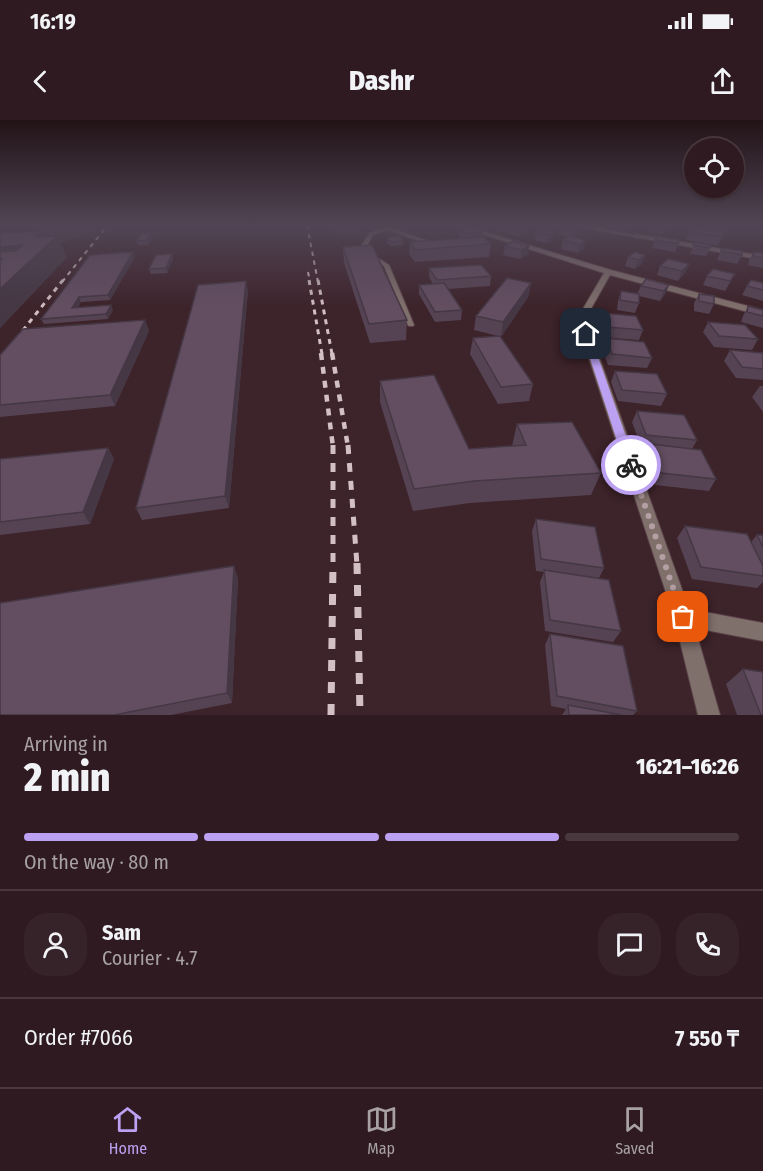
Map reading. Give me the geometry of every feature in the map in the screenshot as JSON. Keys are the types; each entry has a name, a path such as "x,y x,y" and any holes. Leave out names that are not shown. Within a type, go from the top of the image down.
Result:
{"street":[{"path":"546,253 608,272 763,313"},
{"path":"733,253 763,258"},
{"path":"608,272 584,314 586,334 683,617 709,715"},
{"path":"683,617 763,632"}],"lane":[{"path":"366,253 386,265 411,325"}],"building":[{"path":"0,253 39,253 0,289 0,261 2,259 0,259"},
{"path":"133,253 108,295 79,297 72,308 111,305 106,314 41,319 90,255"},
{"path":"345,253 376,253 407,320 369,324"},
{"path":"634,253 645,255 638,260 628,257"},
{"path":"754,253 763,253 763,258 753,256"},
{"path":"172,254 166,268 149,269 156,255"},
{"path":"668,259 689,264 682,271 660,266"},
{"path":"481,265 491,276 437,280 429,268"},
{"path":"713,269 735,274 730,281 707,276"},
{"path":"507,278 531,283 503,322 476,316"},
{"path":"646,279 669,285 664,291 641,286"},
{"path":"751,280 763,283 763,290 747,286"},
{"path":"246,281 225,496 136,508 198,285"},
{"path":"444,283 462,310 435,312 419,285"},
{"path":"621,291 639,294 639,303 620,300"},
{"path":"699,294 714,296 714,304 699,301"},
{"path":"748,306 763,310 763,316 747,312"},
{"path":"602,313 636,316 643,330 607,327"},
{"path":"145,320 110,395 0,405 0,355 23,329"},
{"path":"708,322 745,325 758,339 719,336"},
{"path":"500,336 533,384 501,387 473,338"},
{"path":"606,338 644,342 652,358 612,354"},
{"path":"730,350 763,353 763,369 742,367"},
{"path":"615,371 657,374 667,394 622,390"},
{"path":"434,375 469,449 526,445 517,424 572,422 601,473 474,481 414,489 380,381"},
{"path":"637,411 684,415 697,440 646,435"},
{"path":"650,444 701,450 716,479 661,473"},
{"path":"108,448 83,512 0,522 0,459"},
{"path":"536,519 595,527 604,568 541,559"},
{"path":"685,526 747,534 763,566 763,576 701,567"},
{"path":"757,535 763,535 763,547"},
{"path":"234,566 227,693 114,715 0,715 0,603"},
{"path":"544,570 609,580 621,631 550,620"},
{"path":"550,634 623,646 637,711 557,696"},
{"path":"743,669 763,672 763,715 761,715"},
{"path":"568,705 622,715 569,715"}],"railway":[{"path":"62,282 86,253"},
{"path":"312,253 318,282"},
{"path":"308,272 310,282"},
{"path":"4,354 63,280"},
{"path":"309,280 322,354"},
{"path":"318,280 332,354"},
{"path":"0,359 5,353"},
{"path":"321,353 333,447"},
{"path":"332,353 348,447"},
{"path":"348,445 357,565"},
{"path":"333,447 333,563"},
{"path":"331,715 333,563"},
{"path":"357,563 360,715"}],"way so far":[{"path":"631,465 683,617"}],"route":[{"path":"586,334 631,465"}]}
